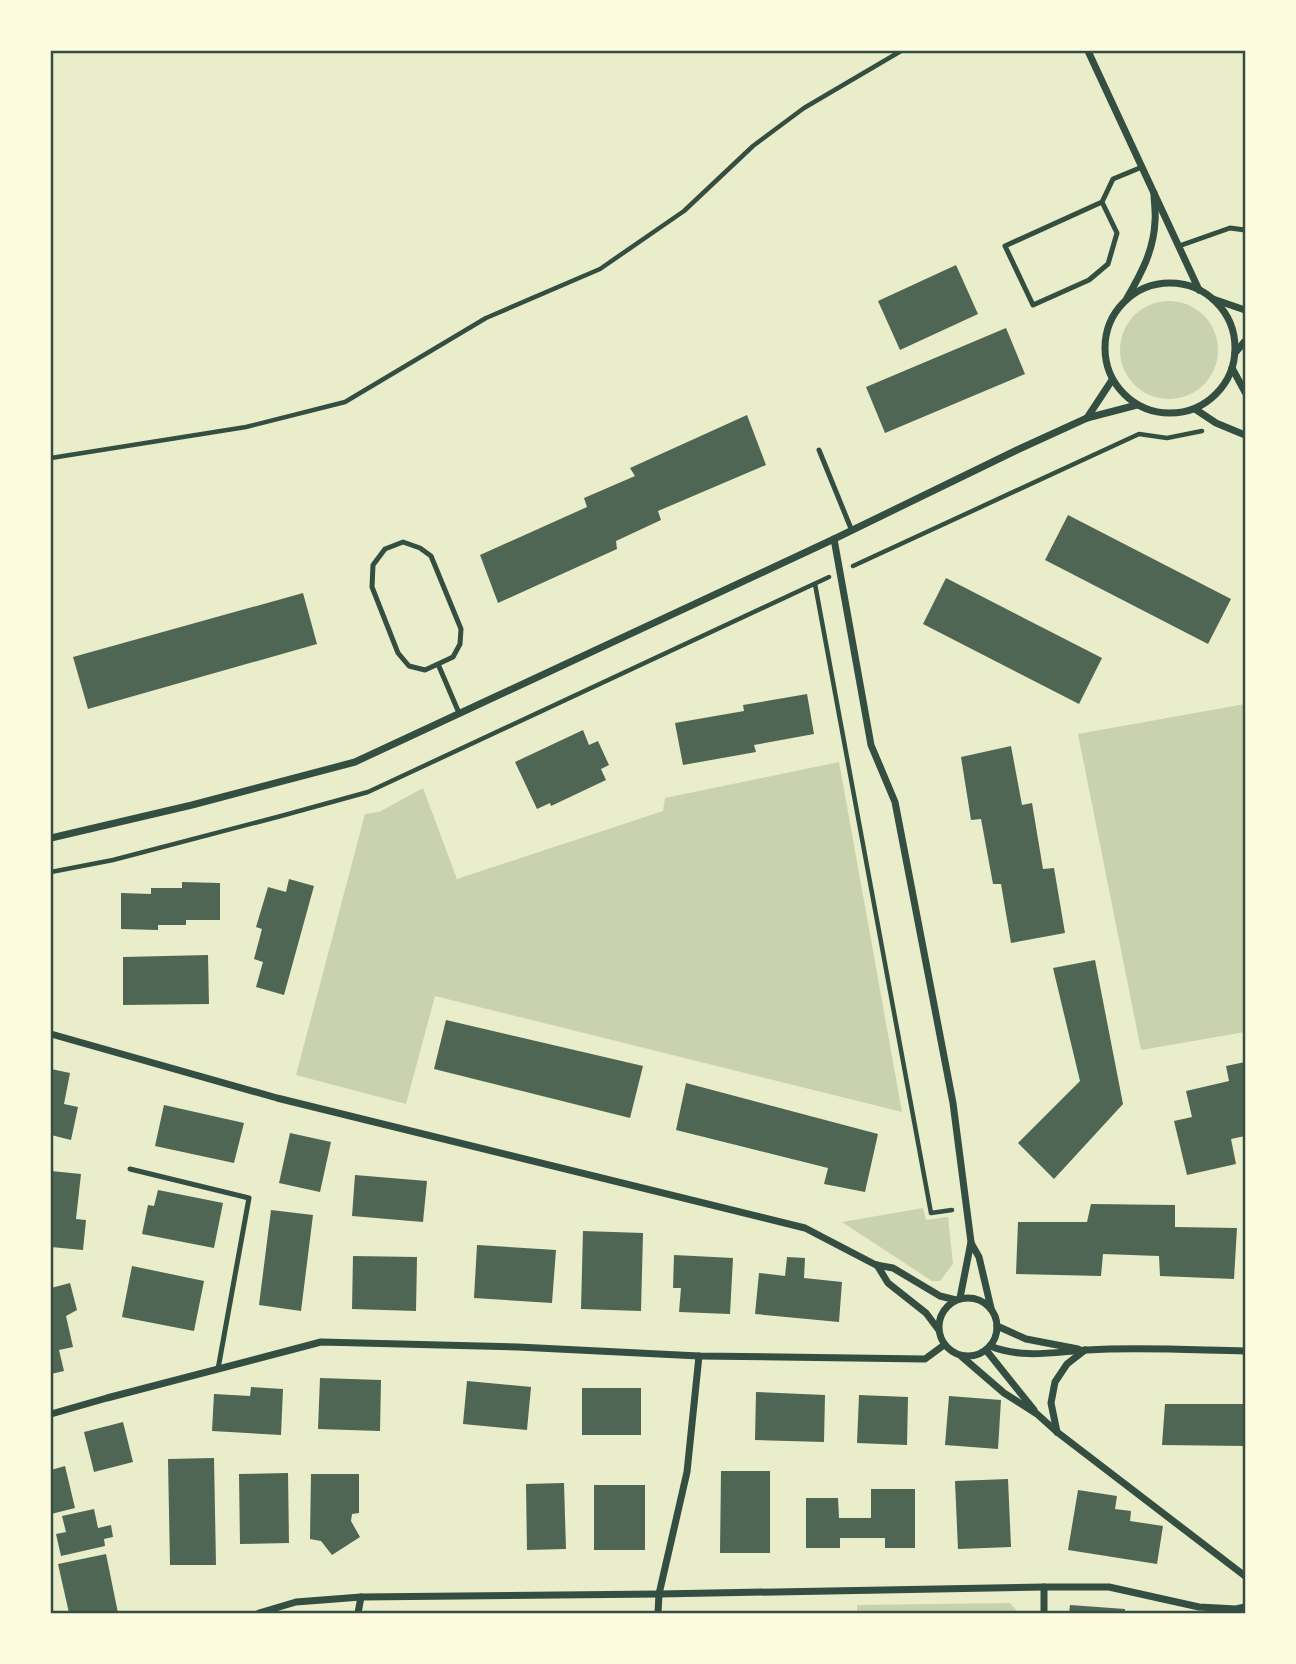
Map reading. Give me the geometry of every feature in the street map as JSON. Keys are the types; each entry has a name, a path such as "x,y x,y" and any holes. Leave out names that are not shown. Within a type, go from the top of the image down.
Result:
{"street":[{"path":"1088,51 1199,290"},
{"path":"1153,189 1155,222 1151,249 1143,271 1127,299 1113,316 1105,336 1105,359 1112,380 1126,397 1137,405 1158,413 1177,414 1195,409 1211,400 1224,385 1235,354 1230,324 1213,299"},
{"path":"1127,299 1143,288 1162,283 1181,284 1245,310"},
{"path":"1235,354 1245,341"},
{"path":"1232,368 1245,392"},
{"path":"1087,418 1112,380"},
{"path":"51,838 192,805 355,762 852,531 1087,418 1137,405"},
{"path":"1195,409 1245,435"},
{"path":"834,539 871,745 898,815 953,1103 971,1242 979,1257 991,1309 997,1322 994,1341 988,1348 980,1354 961,1356"},
{"path":"51,1034 277,1098 805,1228 876,1265 893,1268 940,1296 958,1299 970,1297 991,1309"},
{"path":"939,1331 940,1317 944,1309 958,1299 971,1242"},
{"path":"876,1265 888,1283 926,1313 939,1331 944,1345 1004,1393 1037,1413"},
{"path":"997,1326 1026,1339 1086,1350"},
{"path":"51,1414 321,1342 518,1347 699,1356 925,1359 944,1345"},
{"path":"988,1348 1003,1352 1045,1355 1086,1350 1245,1351"},
{"path":"988,1348 1037,1413 1057,1432 1245,1576"},
{"path":"1057,1432 1051,1404 1055,1382 1067,1364 1086,1350"},
{"path":"658,1613 659,1594 687,1472 699,1356"},
{"path":"1044,1587 1044,1613"},
{"path":"258,1613 296,1602 361,1597 1044,1587 1109,1587 1199,1607 1245,1607"},
{"path":"358,1613 361,1597"}],"lane":[{"path":"1102,202 1117,233 1108,264 1089,280 1032,305 1005,246 1102,202 1113,179 1142,167"},
{"path":"1179,246 1230,228 1245,230"},
{"path":"819,450 852,531"},
{"path":"403,542 420,548 431,556 461,629 460,644 453,657 438,664 425,670 409,666 398,653 372,587 373,565 385,549 403,542"},
{"path":"438,664 459,713"},
{"path":"130,1169 249,1198 218,1369"}],"path":[{"path":"51,458 246,427 345,402 486,318 600,269 684,211 753,146 804,107 901,51"},
{"path":"51,872 113,860 368,792 1139,434 1167,438 1202,431 1216,422"},
{"path":"815,584 930,1213 966,1209"}],"green space":[{"path":"1169,301 1188,305 1204,315 1214,331 1218,350 1214,369 1204,385 1188,395 1169,399 1150,395 1134,385 1124,369 1120,350 1124,331 1134,315 1150,305"},
{"path":"1245,704 1245,1032 1141,1050 1078,734"},
{"path":"839,762 902,1112 435,996 406,1104 296,1075 365,814 379,812 423,788 457,879 663,811 665,798"},
{"path":"923,1208 926,1220 948,1217 953,1264 940,1281 932,1281 842,1222"},
{"path":"1010,1603 1019,1613 857,1613 857,1605"}],"building":[{"path":"956,265 978,314 900,350 878,301"},
{"path":"1006,328 1025,374 885,433 866,387"},
{"path":"747,415 766,465 658,511 661,520 616,541 617,549 498,603 480,555 587,507 584,498 635,476 630,468"},
{"path":"1068,515 1231,599 1208,644 1045,560"},
{"path":"946,578 1102,658 1079,704 923,624"},
{"path":"303,593 317,644 88,709 73,657"},
{"path":"807,694 814,734 754,745 756,752 683,765 675,723 744,711 743,705"},
{"path":"583,730 589,745 598,741 609,765 601,769 606,780 551,806 550,803 537,809 515,762"},
{"path":"1011,746 1022,805 1032,803 1043,869 1054,868 1065,933 1011,943 1001,884 993,884 981,819 971,820 961,757"},
{"path":"289,879 314,886 284,995 256,987 263,962 254,959 262,929 256,927 268,887 286,892"},
{"path":"182,882 220,883 220,920 186,920 186,925 158,925 158,930 121,929 121,893 151,894 151,888 182,888"},
{"path":"208,955 209,1004 123,1005 123,957"},
{"path":"1095,960 1123,1104 1054,1179 1018,1143 1080,1081 1053,968"},
{"path":"446,1020 643,1066 630,1118 434,1069"},
{"path":"1245,1062 1245,1136 1231,1139 1236,1164 1187,1175 1174,1121 1192,1117 1186,1091 1229,1081 1226,1066"},
{"path":"51,1069 70,1073 64,1104 78,1107 71,1140 51,1135"},
{"path":"686,1083 878,1134 865,1192 824,1184 828,1168 676,1130"},
{"path":"164,1105 244,1123 234,1163 155,1146"},
{"path":"290,1133 331,1142 320,1192 279,1183"},
{"path":"51,1171 81,1174 76,1219 86,1220 83,1250 51,1247"},
{"path":"355,1175 427,1181 423,1222 352,1216"},
{"path":"158,1190 223,1203 214,1248 142,1234 148,1205 154,1206"},
{"path":"1091,1204 1175,1205 1175,1227 1237,1228 1234,1279 1160,1276 1159,1256 1103,1254 1101,1276 1016,1274 1018,1222 1087,1222"},
{"path":"271,1210 313,1215 301,1311 259,1305"},
{"path":"583,1231 643,1233 641,1311 581,1309"},
{"path":"477,1245 556,1250 552,1303 474,1298"},
{"path":"674,1255 733,1258 730,1314 679,1312 681,1288 673,1288"},
{"path":"353,1256 417,1257 416,1311 352,1309"},
{"path":"787,1257 805,1258 804,1278 842,1282 839,1322 755,1314 759,1273 785,1276"},
{"path":"132,1266 204,1281 194,1331 122,1317"},
{"path":"70,1283 77,1310 66,1316 73,1347 59,1350 64,1371 51,1374 51,1288"},
{"path":"320,1378 381,1380 380,1431 318,1429"},
{"path":"467,1381 531,1387 527,1430 463,1424"},
{"path":"251,1387 283,1389 281,1435 212,1431 214,1394 250,1396"},
{"path":"582,1388 641,1388 641,1435 582,1435"},
{"path":"756,1392 825,1395 824,1442 755,1440"},
{"path":"859,1395 908,1397 907,1445 857,1443"},
{"path":"949,1396 1001,1400 998,1449 945,1445"},
{"path":"1165,1404 1245,1404 1245,1446 1162,1445"},
{"path":"123,1422 133,1462 94,1472 84,1432"},
{"path":"214,1458 216,1565 170,1565 168,1459"},
{"path":"65,1466 75,1508 51,1514 51,1470"},
{"path":"721,1471 770,1471 770,1553 720,1553"},
{"path":"288,1473 289,1543 240,1544 239,1474"},
{"path":"311,1474 359,1474 359,1513 352,1514 351,1521 360,1537 332,1555 321,1541 310,1539"},
{"path":"1008,1479 1011,1547 958,1549 955,1481"},
{"path":"564,1483 566,1549 527,1550 526,1484"},
{"path":"594,1485 645,1485 645,1550 594,1550"},
{"path":"871,1489 915,1489 915,1548 885,1548 885,1538 840,1538 840,1548 806,1548 806,1498 838,1498 839,1518 871,1518"},
{"path":"1078,1490 1117,1496 1115,1509 1131,1511 1130,1521 1163,1526 1157,1564 1068,1550"},
{"path":"94,1509 98,1528 111,1525 113,1537 104,1539 105,1546 61,1556 56,1534 66,1532 62,1516"},
{"path":"106,1554 118,1613 69,1613 58,1564"},
{"path":"1070,1605 1125,1609 1125,1613 1069,1613"}]}
